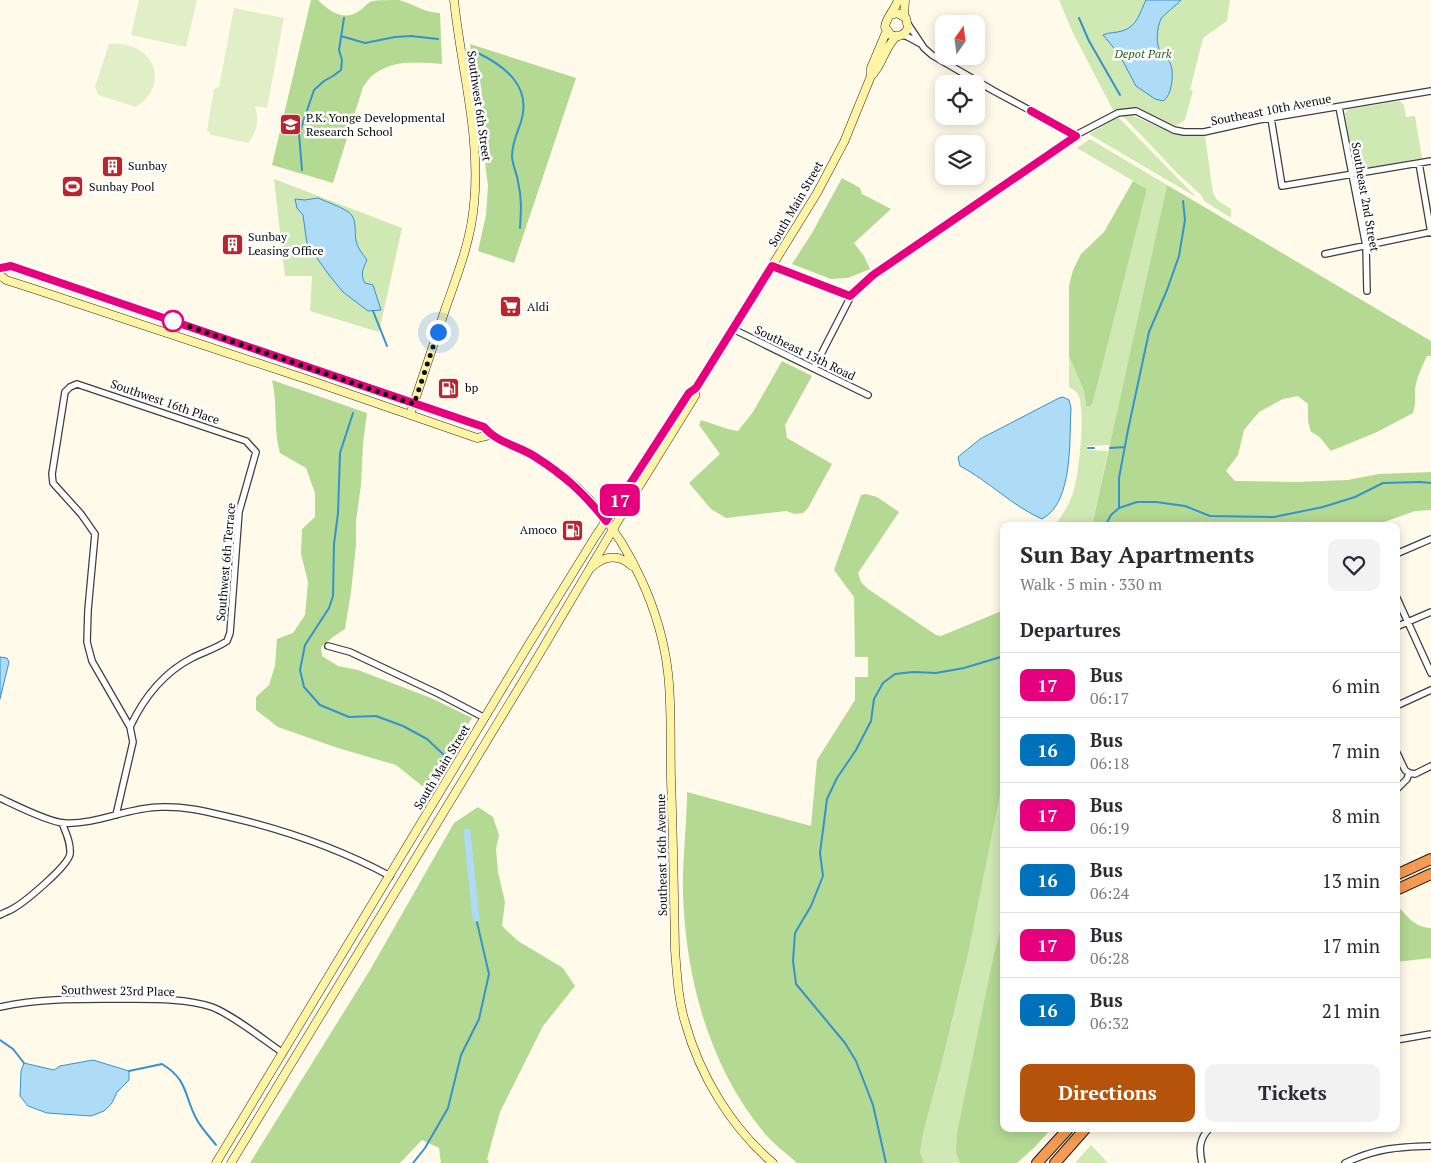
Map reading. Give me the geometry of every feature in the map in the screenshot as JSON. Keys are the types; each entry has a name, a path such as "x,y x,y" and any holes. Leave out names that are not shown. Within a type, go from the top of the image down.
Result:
{"highway":[{"path":"1400,873 1431,859"},
{"path":"1400,888 1431,874"},
{"path":"1038,1163 1065,1132"},
{"path":"1055,1163 1083,1132"}],"main road":[{"name":"Southwest 6th Street","path":"410,415 460,267 470,231 474,204 476,167 473,131 454,0"},
{"path":"898,0 885,24 886,30 891,35 899,36 907,31 908,24 904,16 905,0"},
{"path":"891,15 898,13 904,16"},
{"name":"South Main Street","path":"871,76 871,68 886,30"},
{"name":"South Main Street","path":"216,1163 526,649 689,393 696,388 817,193 839,151 871,76 877,70 888,46 899,36"},
{"name":"Southeast 16th Avenue","path":"0,268 11,266 484,427 490,435 533,455 564,476 589,499 606,521 636,569 657,617 664,644 668,673 675,950 678,989 685,1022 714,1091 734,1123 758,1150 773,1163"},
{"path":"0,275 6,280 477,438 490,435"},
{"name":"South Main Street","path":"231,1163 537,658 612,530 695,396 696,388"},
{"path":"588,572 602,560 614,557 625,560 636,569"},
{"path":"526,649 537,658"},
{"path":"485,718 496,725"},
{"path":"390,876 400,883"},
{"path":"283,1053 293,1061"}],"street":[{"path":"814,368 850,296 873,275 1076,136 936,58 923,45 908,24"},
{"path":"899,36 908,37 923,45"},
{"name":"Southeast 10th Avenue","path":"1076,136 1118,113 1136,111 1167,128 1189,132 1213,131 1271,118 1431,91"},
{"name":"Southeast 2nd Street","path":"1339,107 1366,246 1367,291"},
{"path":"1271,118 1282,186 1431,161"},
{"path":"1325,254 1431,232 1419,163"},
{"path":"772,266 850,296"},
{"name":"Southeast 13th Road","path":"733,329 868,394"},
{"name":"Southwest 16th Place","path":"130,727 92,661 87,642 95,534 81,514 53,482 52,474 65,392 77,384 246,441 251,445"},
{"name":"Southwest 6th Terrace","path":"130,727 142,704 163,678 181,664 227,641 230,633 239,512 256,452 251,445"},
{"path":"1400,552 1431,539"},
{"path":"1400,605 1431,673"},
{"path":"1400,625 1431,612"},
{"path":"328,646 350,652 485,718"},
{"path":"1400,704 1431,690"},
{"path":"116,815 133,742 130,727"},
{"path":"1400,759 1405,770 1410,774 1415,774 1431,766"},
{"path":"1400,786 1410,774"},
{"path":"0,798 62,823 88,821 134,810 162,806 194,809 292,834 356,857 390,876"},
{"path":"0,915 14,908 48,881 64,865 70,856 70,844 62,823"},
{"name":"Southwest 23rd Place","path":"0,1007 23,1002 75,999 158,999 187,1002 213,1008 237,1021 283,1053"},
{"path":"1400,1039 1431,1034"},
{"path":"1202,1163 1199,1150 1206,1132"},
{"path":"1345,1163 1360,1156 1387,1148 1431,1146"}],"green space":[{"path":"139,0 197,0 186,47 131,35"},
{"path":"311,0 318,0 327,8 342,15 353,14 372,1 386,0 399,0 429,12 440,13 442,64 416,62 397,64 381,70 370,78 363,87 333,183 272,165"},
{"name":"Depot Park","path":"1059,0 1230,0 1227,21 1203,38 1190,90 1193,91 1185,120 1172,126 1137,109 1113,110 1073,33"},
{"path":"234,8 284,18 267,108 255,106 257,125 248,143 211,135 207,130 214,89 219,87"},
{"path":"109,44 124,45 137,49 146,56 152,65 155,75 153,86 147,97 136,107 98,95 95,87"},
{"path":"470,44 576,78 514,263 478,251 486,215 488,186"},
{"path":"1400,101 1404,105 1406,117 1415,116 1422,158 1356,170 1353,164 1345,113 1349,109"},
{"path":"1131,115 1171,132 1188,136 1205,136 1213,193 1217,200 1231,209 1231,218 1204,201 1201,195 1177,173 1123,116"},
{"path":"1118,117 1196,197 1089,134"},
{"path":"1090,139 1167,185 1110,445 1087,446 1087,450 1108,451 1093,522 1057,522 1073,493 1081,443 1080,402 1078,394 1069,387 1069,356 1084,391 1086,406 1093,402 1147,189 1077,148"},
{"path":"842,178 860,188 862,194 891,209 854,243 864,256 870,269 848,278 831,279 792,264 812,233"},
{"path":"274,179 402,228 379,332 310,311 312,276 285,276"},
{"path":"1133,181 1147,189 1093,402 1090,406 1086,406 1084,391 1069,356 1069,286 1073,270 1081,254 1104,232"},
{"path":"1167,185 1431,341 1431,356 1427,356 1417,381 1413,413 1377,432 1331,451 1320,438 1311,432 1308,421 1308,404 1298,396 1283,399 1259,412 1244,430 1238,455 1226,471 1235,481 1296,482 1348,480 1379,474 1431,472 1431,510 1415,511 1384,522 1093,522"},
{"path":"782,361 812,376 785,425 787,438 832,464 808,508 803,513 795,514 786,511 726,518 711,509 689,483 720,454 699,425 701,420 738,431 753,412"},
{"path":"272,380 367,413 356,521 356,545 345,629 321,647 322,656 338,666 358,670 431,698 472,718 426,789 396,765 338,748 278,727 256,710 256,697 269,685 275,666 277,639 293,633 305,615 308,582 301,554 302,529 315,517 315,493 306,468 280,453"},
{"path":"866,494 877,497 899,512 858,573 861,582 868,589 936,635 941,636 1000,612 1000,795 969,950 923,1134 920,1152 924,1163 797,1163 766,1135 746,1109 730,1082 705,1022 689,959 685,927 683,882 687,792 811,826 817,760 855,700 855,677 868,677 868,657 855,657 854,597 834,570 861,495"},
{"path":"1000,795 1000,938 956,1153 960,1163 924,1163 920,1152 923,1134 969,950"},
{"path":"478,807 493,817 499,835 496,849 498,872 505,902 502,926 518,941 563,968 575,986 543,1026 500,1112 487,1159 489,1163 441,1163 439,1148 422,1140 400,1163 250,1163 370,970 454,823"},
{"path":"1400,909 1415,923 1431,928 1431,958 1400,962"},
{"path":"1000,933 1000,1132 1048,1132 1017,1163 960,1163 956,1153 957,1133"},
{"path":"1091,1145 1108,1163 1075,1163"}],"water":[{"path":"1146,0 1181,0 1162,17 1158,31 1159,49 1170,63 1172,69 1172,84 1168,95 1163,101 1155,99 1136,86 1119,54 1103,35 1122,31 1135,23"},
{"path":"318,198 344,209 353,217 357,243 367,260 363,272 363,280 365,283 373,285 381,310 368,311 343,292 307,244 303,215 297,208 295,199"},
{"path":"1063,397 1069,400 1071,408 1068,468 1060,499 1052,511 1042,519 1031,514 960,466 958,457 980,439"},
{"path":"0,657 7,658 9,662 0,699"},
{"path":"93,1060 129,1071 129,1080 117,1092 112,1103 104,1111 91,1116 47,1113 28,1106 20,1096 21,1071 24,1063 54,1070 60,1066"}],"waterway":[{"path":"302,170 299,134 314,90 341,70 342,60 339,50 344,18"},
{"path":"1079,18 1089,41 1120,95"},
{"path":"341,36 365,43 411,36 438,39"},
{"path":"476,52 506,71 514,79 523,98 521,122 512,152 520,194 520,228"},
{"path":"1119,508 1119,478 1149,332 1179,256 1185,220 1183,201"},
{"path":"373,311 387,346"},
{"path":"353,413 340,453 338,513 334,544 333,596 329,608 305,645 300,670 304,687 320,705 349,717 376,716 403,726 427,739 444,755"},
{"path":"1110,448 1125,447"},
{"path":"1088,448 1094,448"},
{"path":"1107,522 1111,515 1119,508 1137,502 1156,502 1185,506 1210,516 1274,517 1323,507 1355,497 1383,483 1431,483"},
{"path":"886,1163 873,1105 856,1061 845,1043 796,984 793,961 795,933 811,906 823,876 820,853 827,799 837,778 856,750 871,721 874,699 883,683 895,674 913,672 936,673 964,668 1000,657"},
{"path":"467,832 476,918"},
{"path":"413,1163 425,1148 448,1108 461,1055 479,1019 489,974 476,918"},
{"path":"0,1040 13,1049 24,1063"},
{"path":"129,1071 162,1064 171,1070 182,1083 199,1123 216,1145"}],"bus line":[{"name":"17","path":"0,268 11,266 484,427 490,435 533,455 564,476 589,499 606,521 689,393 696,388 772,266 850,296 873,275 920,245 1076,136 1031,111"}],"place":[{"name":"P.K. Yonge Developmental Research School","path":"290,125"},
{"name":"Sunbay","path":"112,166"},
{"name":"Sunbay Pool","path":"73,187"},
{"name":"Sunbay Leasing Office","path":"232,244"},
{"name":"Aldi","path":"511,307"},
{"name":"bp","path":"449,388"},
{"name":"Amoco","path":"573,530"}],"route":[{"path":"173,321 414,404 438,332"}]}
